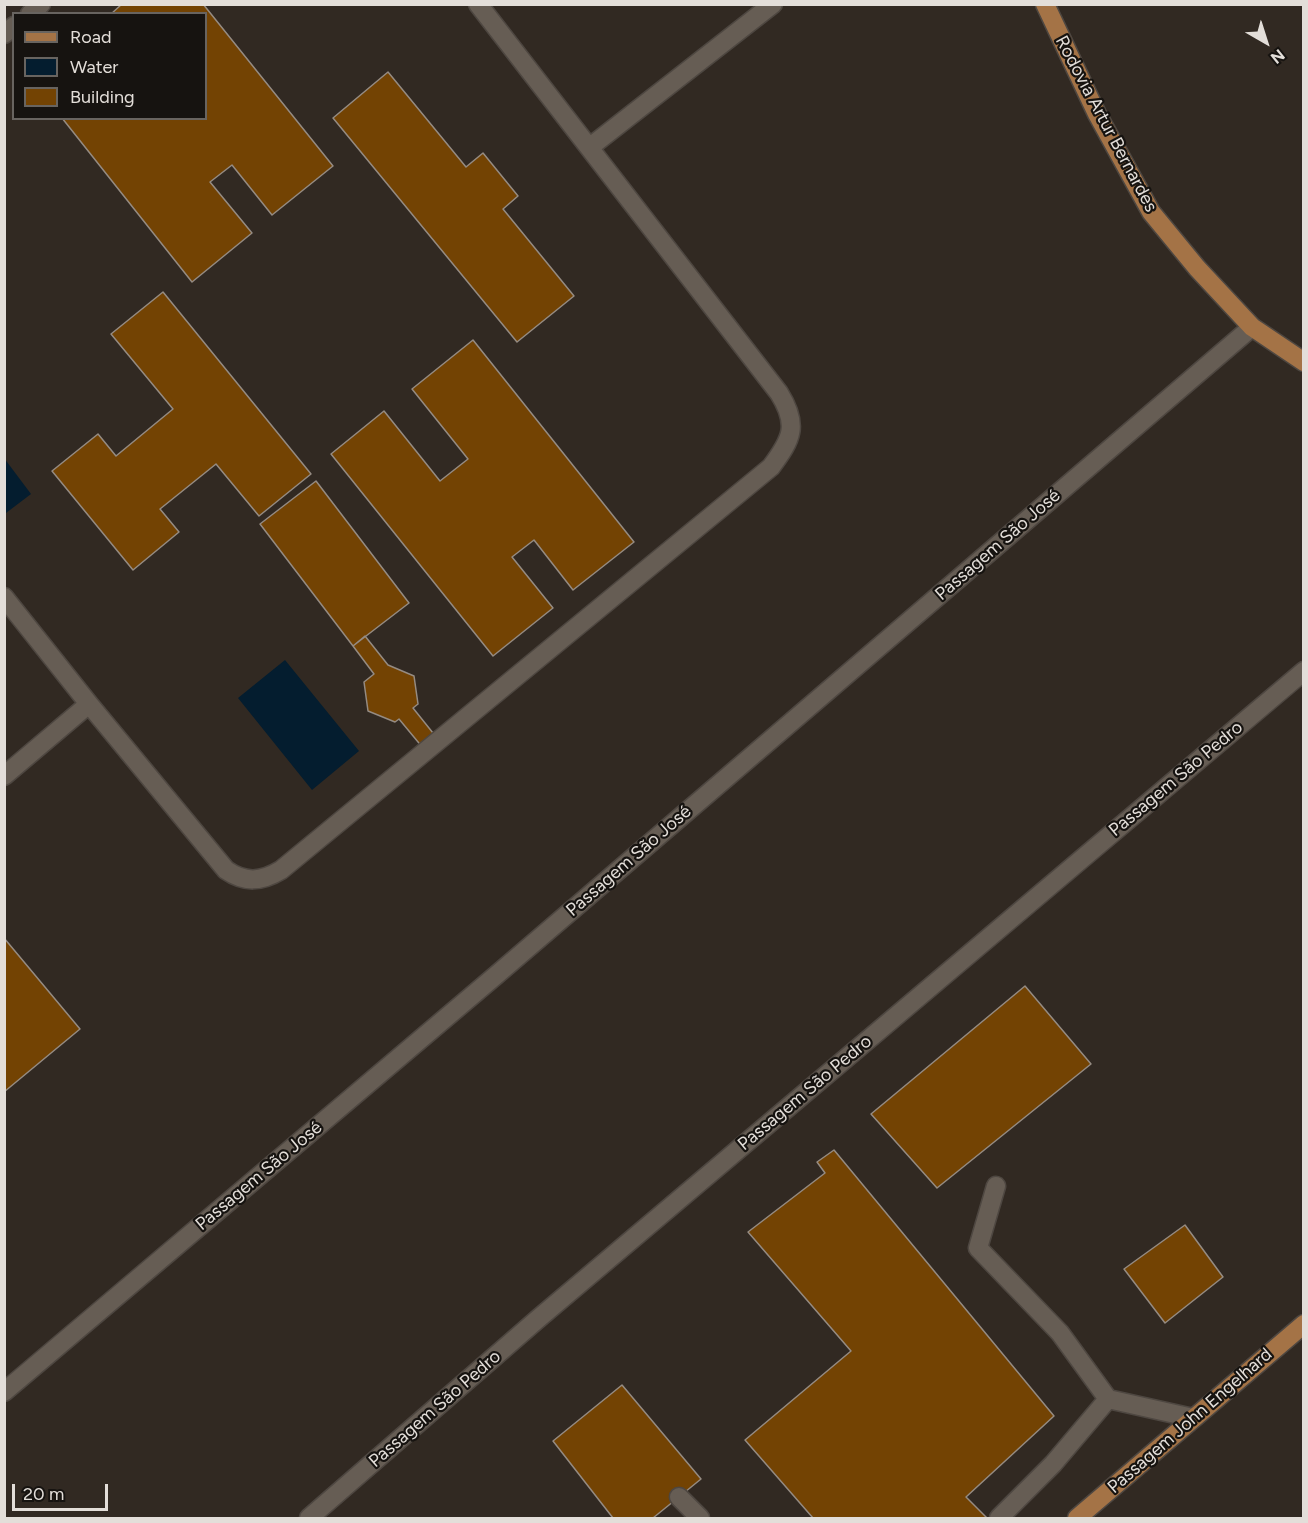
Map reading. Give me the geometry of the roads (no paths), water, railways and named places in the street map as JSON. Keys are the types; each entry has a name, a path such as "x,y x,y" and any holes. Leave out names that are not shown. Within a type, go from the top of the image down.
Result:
{"main road":[{"name":"Rodovia Artur Bernardes","path":"1044,4 1097,114 1151,212 1197,268 1252,327 1300,354"},
{"name":"Passagem John Engelhard","path":"1077,1518 1304,1324"}],"street":[{"path":"4,597 226,870 242,878 262,879 290,862 771,467 789,441 789,414 786,404 478,4"},
{"path":"590,147 773,4"},
{"name":"Passagem São José","path":"4,1392 503,969 1252,327"},
{"name":"Passagem São Pedro","path":"309,1518 549,1310 1304,671"},
{"path":"4,776 89,704"},
{"path":"996,1186 978,1248 1060,1333 1108,1399 1193,1418"},
{"path":"999,1518 1053,1464 1108,1399"},
{"path":"678,1497 700,1518"}],"water":[{"path":"4,458 31,494 6,513 4,511"},
{"path":"285,660 359,751 312,790 238,698"}]}
